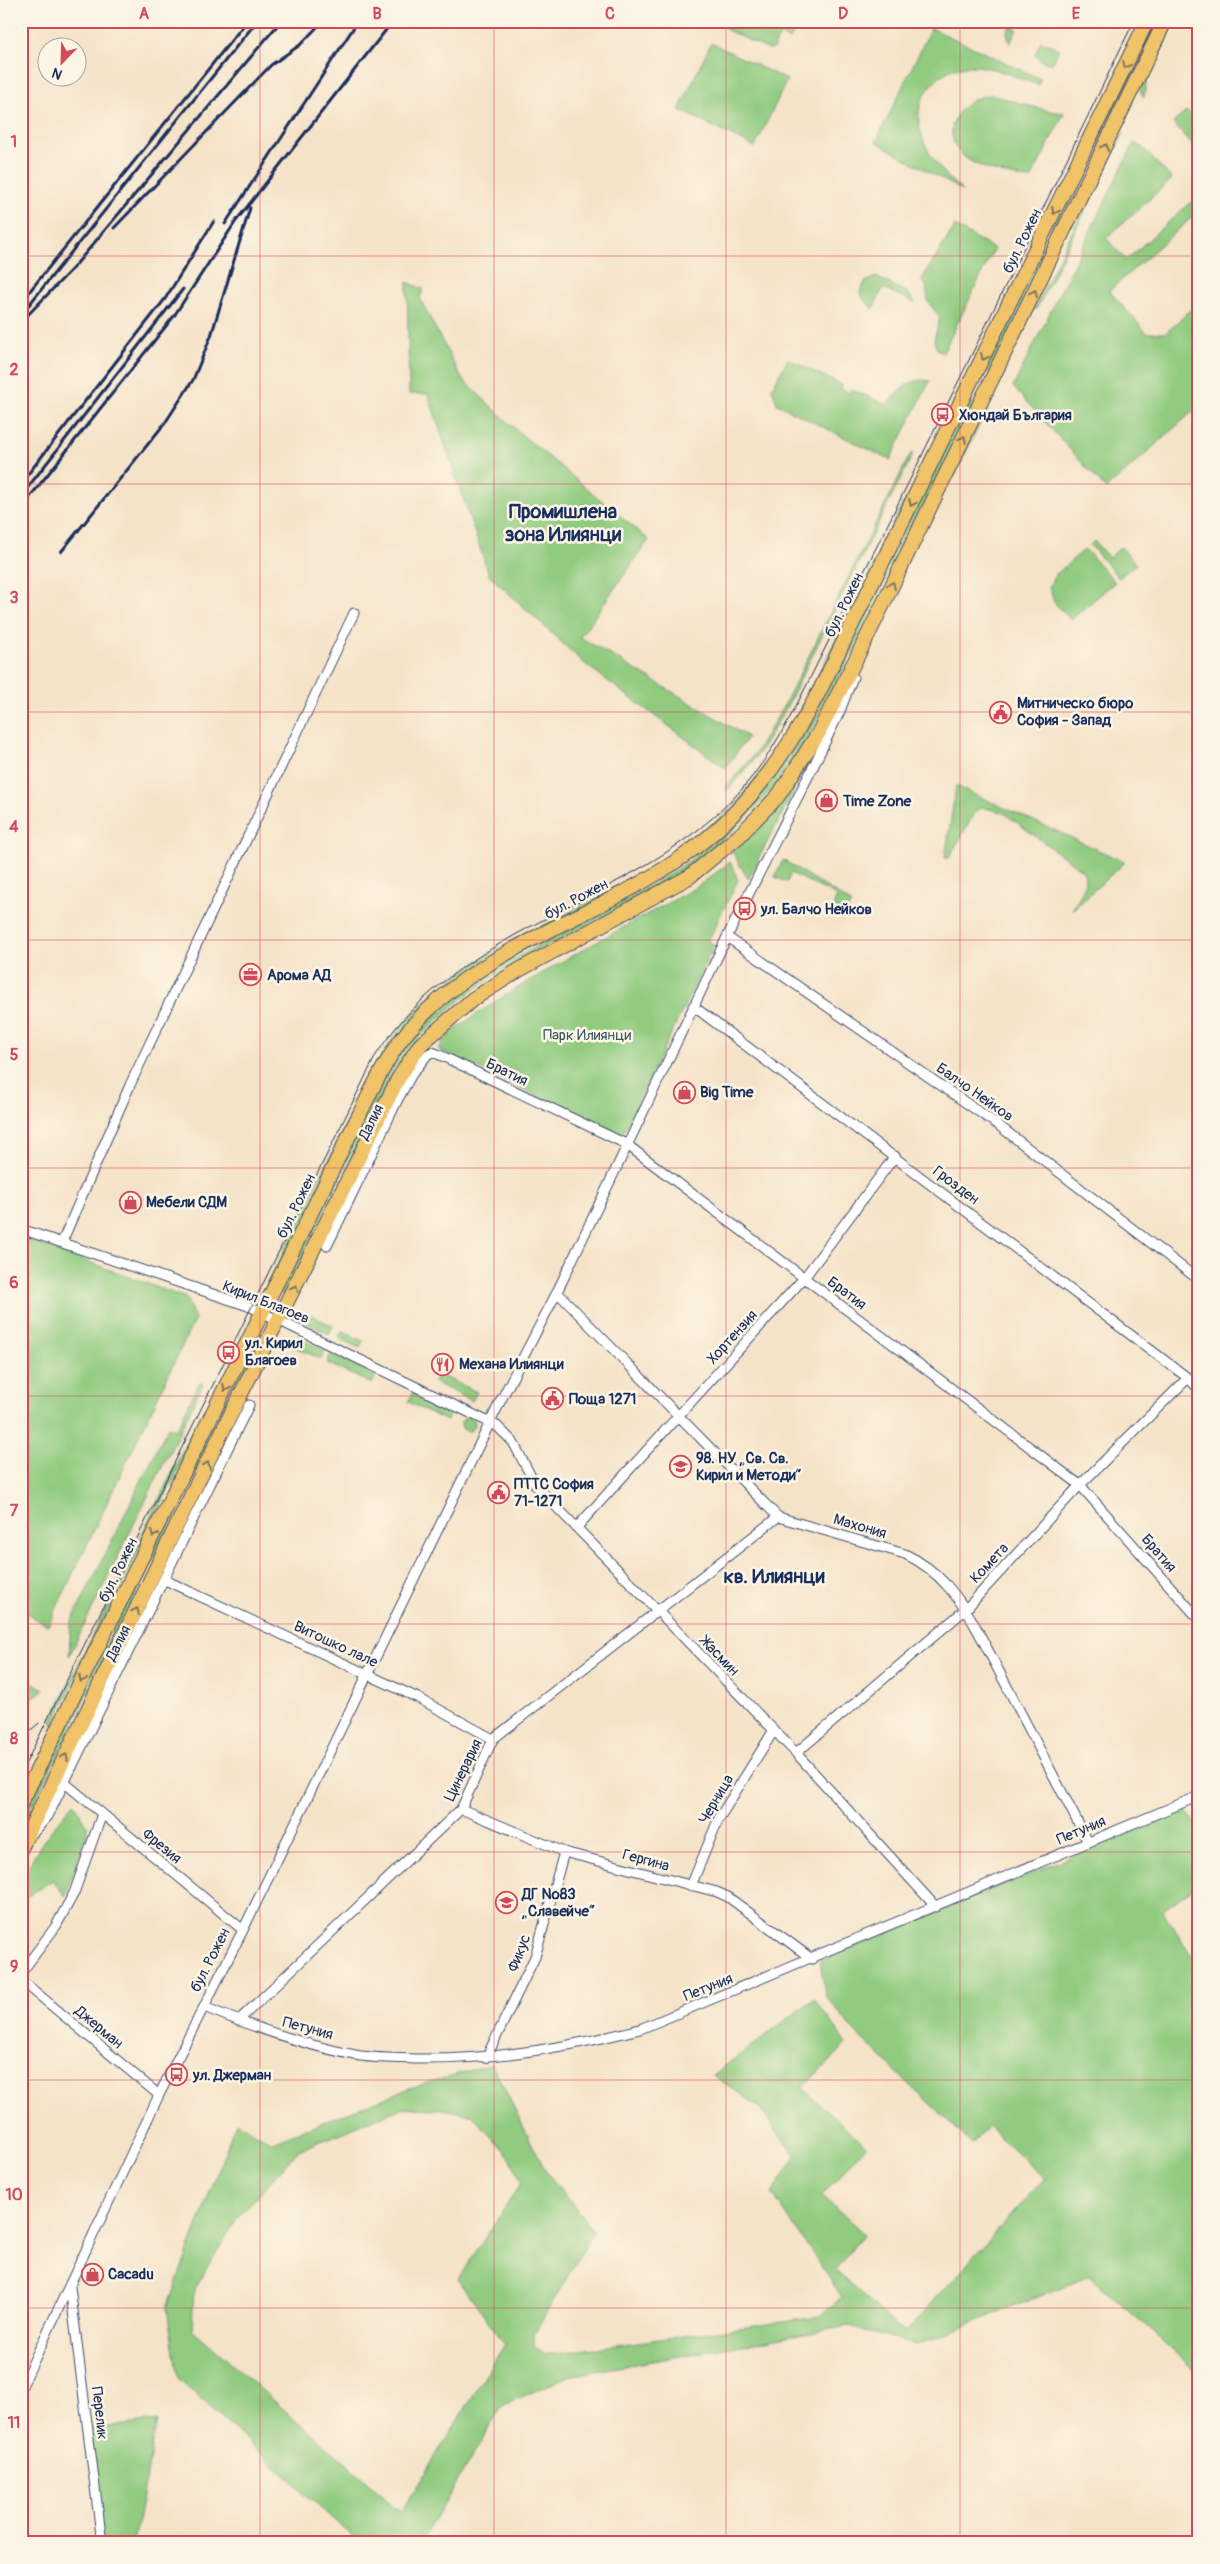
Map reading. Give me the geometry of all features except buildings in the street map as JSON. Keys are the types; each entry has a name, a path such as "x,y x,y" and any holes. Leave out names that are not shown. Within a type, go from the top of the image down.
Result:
{"main road":[{"name":"бул. Рожен","path":"21,1803 380,1074 397,1045 418,1019 478,972 685,855 744,804 772,770 820,690 1147,21"},
{"name":"бул. Рожен","path":"22,1848 224,1443 279,1320 340,1208 384,1104 420,1045 456,1012 491,987 678,884 704,866 739,836 778,796 803,760 871,629 1165,21"}],"street":[{"path":"62,1242 130,1085 354,613"},
{"name":"бул. Рожен","path":"21,2388 70,2288 159,2095 243,1930 490,1422 557,1292 693,1006 840,711 871,629"},
{"name":"Балчо Нейков","path":"727,937 998,1124 1199,1280"},
{"name":"Грозден","path":"693,1006 895,1156 1188,1378 1199,1389"},
{"name":"Далия","path":"327,1246 340,1208 398,1099 423,1059 432,1052"},
{"name":"Братия","path":"432,1052 626,1144 1080,1485 1199,1619"},
{"name":"Хортензия","path":"577,1527 804,1278 895,1156"},
{"name":"Кирил Благоев","path":"21,1229 263,1313 490,1422"},
{"name":"Махония","path":"557,1292 778,1516 881,1546 920,1561 942,1578 966,1609 1088,1842"},
{"name":"Комета","path":"796,1753 966,1609 1080,1485 1188,1378"},
{"name":"Далия","path":"22,1848 48,1816 65,1783 165,1580 224,1443 249,1405"},
{"name":"Жасмин","path":"490,1422 506,1432 536,1486 796,1753 936,1907"},
{"name":"Цинерария","path":"238,2021 461,1809 493,1739 778,1516"},
{"name":"Витошко лале","path":"165,1580 418,1698 493,1739"},
{"name":"Черница","path":"691,1886 718,1820 774,1730"},
{"name":"Фрезия","path":"65,1783 243,1930"},
{"name":"Петуния","path":"204,2006 275,2034 355,2055 400,2058 486,2058 589,2043 640,2029 812,1959 1199,1796"},
{"name":"Гергина","path":"461,1809 564,1852 728,1897 812,1959"},
{"path":"21,1974 56,1926 74,1893 102,1814"},
{"name":"Фикус","path":"486,2058 535,1957 564,1852"},
{"name":"Джерман","path":"21,1980 159,2095"},
{"name":"Перелик","path":"70,2288 102,2543"}],"green space":[{"path":"725,21 799,21 790,40 780,35 773,49 769,50 727,30 724,27"},
{"path":"1152,21 1158,21 989,373 983,370"},
{"path":"1172,21 1175,21 1147,80 1144,98 1140,90 1141,86"},
{"path":"1010,26 1017,29 1010,44 1007,33"},
{"path":"931,28 1041,79 1038,85 990,68 971,66 956,68 948,72 930,87 922,101 919,115 920,129 932,157 963,191 876,142"},
{"path":"1041,41 1059,49 1053,63 1042,61 1035,54"},
{"path":"711,43 787,80 755,147 679,110"},
{"path":"991,95 1049,111 1064,113 1031,179 1015,177 975,164 962,155 955,145 952,135 956,116 962,108 971,102 980,97"},
{"path":"1187,111 1199,125 1199,152 1173,123"},
{"path":"1124,133 1036,310 1034,309 1119,137"},
{"path":"1134,143 1141,146 1172,179 1106,238 1126,260 1192,201 1199,211 1109,291 1147,333 1166,333 1199,302 1199,406 1106,489 1013,387"},
{"path":"955,226 994,249 943,353 937,349 934,341 940,317 928,302 926,284 921,281"},
{"path":"876,277 908,293 915,303 883,288 873,309 863,299 860,292 865,282"},
{"path":"407,282 423,289 420,299 462,379 520,433 649,540 580,637 748,737 725,768 585,664 489,575 428,394 409,394"},
{"path":"788,359 842,385 841,389 849,393 851,389 887,405 905,386 916,381 930,381 890,460 777,404 772,388"},
{"path":"968,401 974,404 841,674 808,736 790,765 769,793 718,844 678,873 636,899 504,970 463,998 426,1030 395,1069 284,1295 278,1292 389,1068 417,1033 449,1003 484,978 522,955 639,892 697,855 733,824 765,788 807,728"},
{"path":"984,409 987,410 954,476 952,472"},
{"path":"911,453 913,454 785,710 759,753 727,791 725,788 756,752 782,709"},
{"path":"903,502 906,504 829,662 778,755 734,808 675,856 417,1013 269,1288 266,1287 367,1081 389,1043 405,1022 437,991 473,965 511,942 630,881 668,858 704,832 748,788 767,763 800,711"},
{"path":"1094,541 1109,558 1121,547 1136,564 1119,578 1090,545"},
{"path":"1085,549 1115,582 1071,620 1054,602 1049,587 1055,575"},
{"path":"838,706 748,879 732,851 783,800 795,783"},
{"path":"956,786 1125,862 1072,910 1084,886 1085,876 1083,871 1004,813 982,807 974,814 949,858 945,858"},
{"path":"783,860 851,903 845,914 833,907 837,896 791,873 787,882 775,877"},
{"name":"Парк Илиянци","path":"730,862 738,880 708,941 714,945 622,1135 439,1050 449,1036 474,1016 511,992 598,941 693,889"},
{"path":"21,1237 186,1298 195,1319 48,1626 21,1610"},
{"path":"307,1313 333,1326 329,1334 303,1321"},
{"path":"342,1331 363,1341 359,1348 339,1338"},
{"path":"295,1336 325,1351 321,1359 290,1345"},
{"path":"255,1340 260,1342 21,1830 21,1819"},
{"path":"331,1354 376,1375 372,1384 327,1363"},
{"path":"438,1374 477,1392 472,1401 434,1382"},
{"path":"199,1383 203,1384 69,1656 71,1623 168,1427 176,1430"},
{"path":"413,1393 451,1412 447,1421 408,1402"},
{"path":"468,1417 473,1419 475,1424 473,1429 468,1431 463,1429 461,1424 463,1419"},
{"path":"196,1423 200,1425 53,1725 51,1721"},
{"path":"21,1676 44,1689 21,1708"},
{"path":"74,1802 87,1825 87,1835 65,1896 53,1880 21,1900 22,1886 26,1873 39,1847"},
{"path":"1183,1810 1191,1816 1199,1833 1199,1884 1162,1911 1199,1967 1199,2373 1090,2276 917,2345 850,2326 568,2376 502,2406 421,2543 359,2543 178,2378 167,2308 236,2122 272,2142 410,2088 492,2064 545,2170 594,2231 534,2334 534,2346 544,2355 818,2317 842,2297 772,2194 796,2157 758,2106 713,2075 814,1999 847,2044 802,2088 866,2146 822,2195 864,2234 835,2270 905,2333 1045,2178 988,2126 972,2144 856,2033 825,1995 820,1961","holes":["402,2108 443,2109 472,2115 510,2158 522,2182 458,2279 505,2344 401,2512 192,2329 194,2289 239,2216 299,2150"]},
{"path":"157,2421 134,2543 102,2543 89,2429"}],"tram line":[{"path":"21,1773 376,1055 412,1010 455,973 503,942 653,861 700,828 742,789 754,775 792,713 877,546 1134,21"},
{"path":"21,1735 30,1731 39,1723"}],"railway":[{"path":"21,302 247,21"},
{"path":"28,306 257,21"},
{"path":"21,322 73,268 281,21"},
{"path":"114,228 271,65 300,45 323,21"},
{"path":"225,224 358,21"},
{"path":"21,508 174,316 236,221 393,21"},
{"path":"61,552 165,423 193,380 211,336 250,208"},
{"path":"21,483 165,299 214,221"},
{"path":"21,496 183,289"}],"place":[{"name":"Хюндай България","path":"943,415"},
{"name":"Митническо бюро София - Запад","path":"1001,712"},
{"name":"Time Zone","path":"827,801"},
{"name":"ул. Балчо Нейков","path":"745,909"},
{"name":"Арома АД","path":"251,975"},
{"name":"Big Time","path":"684,1092"},
{"name":"Мебели СДМ","path":"130,1202"},
{"name":"ул. Кирил Благоев","path":"229,1352"},
{"name":"Механа Илиянци","path":"443,1364"},
{"name":"Поща 1271","path":"553,1399"},
{"name":"98. НУ „Св. Св. Кирил и Методи“","path":"680,1467"},
{"name":"ПТТС София 71-1271","path":"498,1493"},
{"name":"ДГ №83 „Славейче“","path":"506,1903"},
{"name":"ул. Джерман","path":"177,2075"},
{"name":"Cacadu","path":"92,2274"}],"district":[{"name":"Промишлена зона Илиянци","path":"563,522"},
{"name":"кв. Илиянци","path":"774,1576"}]}
